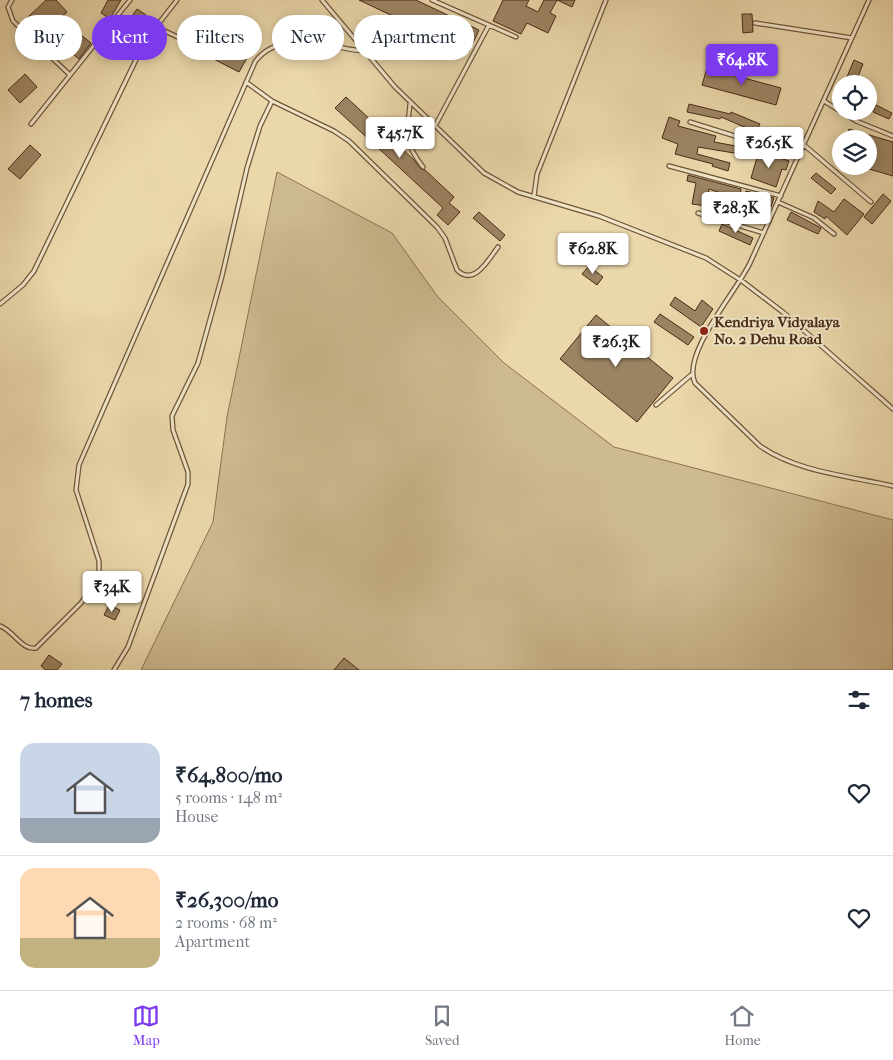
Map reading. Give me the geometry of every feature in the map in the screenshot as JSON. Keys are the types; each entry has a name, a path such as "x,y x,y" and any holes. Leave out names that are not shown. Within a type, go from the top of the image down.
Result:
{"lane":[{"path":"12,0 8,7 13,21 70,75"},
{"path":"124,0 127,4"},
{"path":"31,124 130,0"},
{"path":"164,15 177,0"},
{"path":"322,0 354,41"},
{"path":"432,0 516,37"},
{"path":"534,196 537,174 606,0"},
{"path":"869,0 742,281 710,328 695,356 691,375 695,384 760,446 771,454 791,462 893,486"},
{"path":"755,23 852,38"},
{"path":"435,126 489,25"},
{"path":"0,626 10,632 26,647 36,648 81,603 99,576 99,561 76,490 78,465 246,82 261,54 275,46 303,43 354,50"},
{"path":"0,304 23,285 38,264 136,60"},
{"path":"370,60 410,103 484,173 500,184 599,216 696,253 742,281 784,313 893,409"},
{"path":"246,82 272,101 334,131 349,141 446,238 457,270 461,274 467,276 476,274 498,247"},
{"path":"114,670 128,647 188,484 188,472 173,430 172,416 198,363 222,276 247,168 260,126 272,101"},
{"path":"824,101 856,121 893,136"},
{"path":"410,103 408,142 410,149 423,167"},
{"path":"690,122 799,156"},
{"path":"804,145 871,202"},
{"path":"669,166 781,196"},
{"path":"778,202 814,218 834,234"},
{"path":"698,213 764,233"},
{"path":"656,405 691,375"}],"shaded area":[{"path":"277,172 392,233 438,297 504,363 614,447 893,520 893,670 141,670 213,522 227,417"}],"building":[{"path":"46,0 56,0 67,12 64,15 30,15"},
{"path":"108,0 121,0 112,15 101,13"},
{"path":"359,0 416,0 448,15 391,15"},
{"path":"503,0 529,0 526,6 538,12 544,0 557,0 550,13 556,16 548,33 527,23 521,34 493,21"},
{"path":"557,0 575,0 572,7"},
{"path":"137,9 146,15 133,15"},
{"path":"742,14 752,14 753,32 743,33"},
{"path":"474,28 479,30 474,41"},
{"path":"82,36 91,43 82,55"},
{"path":"216,60 246,60 239,72"},
{"path":"854,60 863,64 859,75 848,75"},
{"path":"707,68 781,88 776,105 702,85"},
{"path":"25,74 37,87 20,103 8,90"},
{"path":"346,97 414,160 421,169 425,170 454,197 449,203 460,212 448,225 437,215 443,208 335,108"},
{"path":"689,104 730,114 731,112 760,124 756,132 721,117 720,119 687,112"},
{"path":"877,106 892,113 889,119 877,114"},
{"path":"669,117 680,121 678,126 716,136 714,142 747,148 746,155 698,147 697,154 730,163 728,171 712,166 713,164 675,154 678,144 662,138"},
{"path":"877,137 893,142 893,176 877,171"},
{"path":"30,145 41,155 20,179 8,169"},
{"path":"759,151 789,161 786,170 782,169 776,187 751,178"},
{"path":"816,173 836,189 831,194 811,178"},
{"path":"688,175 741,189 740,196 744,197 746,191 774,198 771,207 766,206 761,224 730,216 735,198 709,189 706,206 692,204 696,183 687,181"},
{"path":"883,194 891,201 872,224 864,217"},
{"path":"844,199 864,214 847,235 826,216 825,219 814,212 818,201 834,212"},
{"path":"479,212 505,235 500,241 473,218"},
{"path":"791,212 821,228 818,234 787,220"},
{"path":"722,224 753,238 750,245 719,231"},
{"path":"589,266 603,277 597,285 582,274"},
{"path":"675,297 695,311 702,300 713,309 701,327 670,305"},
{"path":"660,314 694,337 688,345 654,322"},
{"path":"596,315 673,378 637,422 560,359"},
{"path":"109,605 120,610 115,620 104,615"},
{"path":"49,655 62,664 57,670 46,670 41,666"},
{"path":"344,658 359,670 334,670"}],"place":[{"name":"Kendriya Vidyalaya No. 2 Dehu Road","path":"704,331"}]}
